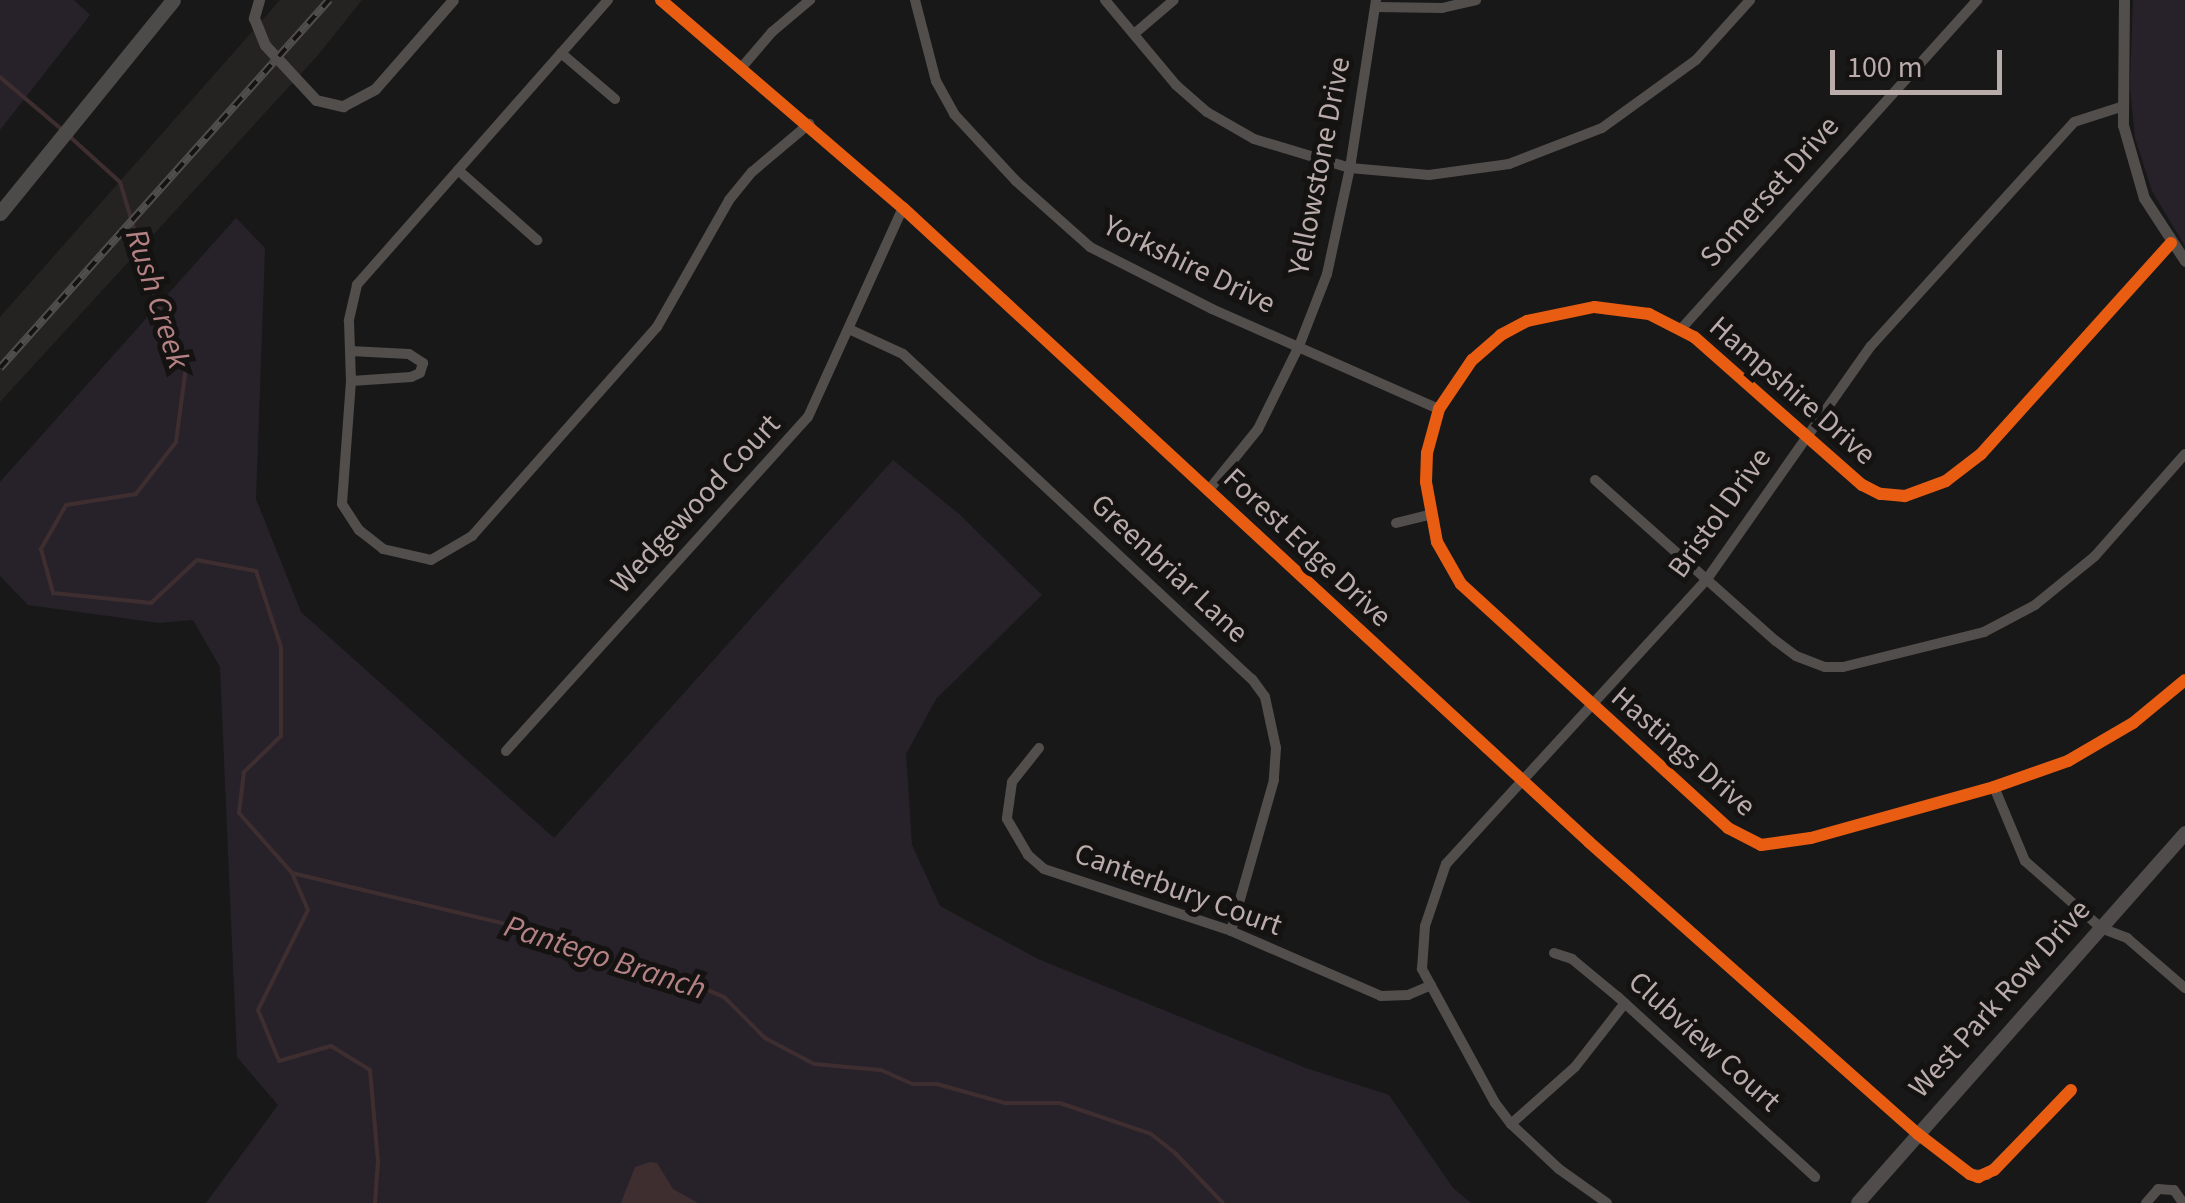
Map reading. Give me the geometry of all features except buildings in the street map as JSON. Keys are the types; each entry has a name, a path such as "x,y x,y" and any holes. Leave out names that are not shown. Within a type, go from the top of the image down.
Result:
{"main road":[{"path":"0,213 173,0"},
{"name":"West Park Row Drive","path":"1858,1203 2185,833"}],"street":[{"path":"259,0 254,18 265,46 316,100 343,106 374,89 453,0"},
{"path":"608,0 357,285 349,320 351,381 342,504 359,530 383,549 422,561 445,554 472,536 608,384 672,305 730,200 752,172 808,124"},
{"name":"Forest Edge Drive","path":"661,0 903,208 1524,783 1918,1134"},
{"path":"742,67 793,4 810,0"},
{"name":"Yorkshire Drive","path":"916,0 936,81 966,128 1016,181 1090,247 1212,309 1440,409"},
{"path":"1104,0 1176,86 1207,112 1254,139 1350,168 1429,175 1509,164 1602,128 1696,60 1750,0"},
{"path":"1134,34 1174,0"},
{"path":"1376,4 1442,8 1476,0"},
{"name":"Somerset Drive","path":"1681,329 1977,0"},
{"path":"2124,0 2121,108 2144,198 2185,261"},
{"name":"Yellowstone Drive","path":"1208,491 1258,429 1300,346 1327,274 1350,168 1376,4"},
{"path":"561,53 615,99"},
{"name":"Bristol Drive","path":"1607,1203 1559,1169 1494,1103 1422,969 1420,950 1446,864 1594,707 1706,579 1871,346 2074,122 2121,108"},
{"path":"458,170 537,240"},
{"name":"Wedgewood Court","path":"506,751 578,666 789,443 822,393 903,208"},
{"name":"Hampshire Drive","path":"1440,409 1472,360 1501,335 1528,321 1574,309 1620,308 1681,329 1846,473 1880,494 1905,496 1946,481 1981,454 2171,243"},
{"name":"Greenbriar Lane","path":"850,330 903,354 1252,679 1265,697 1276,748 1274,780 1231,931"},
{"path":"350,351 410,354 422,363 420,373 411,377 351,381"},
{"name":"Hastings Drive","path":"1440,409 1427,453 1429,515 1437,542 1461,584 1728,828 1761,845 1811,838 1994,787 2068,761 2133,723 2185,680"},
{"path":"1595,480 1796,656 1825,667 1860,665 1984,632 2035,605 2095,556 2185,454"},
{"path":"1396,523 1429,515"},
{"name":"Canterbury Court","path":"1039,748 1012,782 1007,800 1011,831 1036,864 1231,931 1380,996 1408,995 1431,985"},
{"path":"1994,787 2025,861 2100,928 2128,938 2185,988"},
{"name":"Clubview Court","path":"1554,953 1572,958 1625,1003 1815,1176"},
{"path":"1511,1124 1575,1067 1625,1003"},
{"path":"1918,1134 1970,1174 1986,1175 2071,1090"},
{"path":"2146,1203 2158,1189 2174,1190 2183,1203"}],"shaded area":[{"path":"0,0 74,0 90,15 0,130"},
{"path":"280,0 362,0 318,55 0,402 0,317"},
{"path":"2133,0 2185,0 2185,246 2152,191 2135,138 2130,86"},
{"path":"236,218 265,248 256,499 301,612 554,838 893,460 959,514 1042,595 936,699 906,754 912,845 940,906 1038,959 1306,1068 1389,1095 1453,1188 1471,1203 206,1203 278,1105 237,1057 220,667 193,620 159,623 28,605 0,576 0,482"},
{"path":"657,1163 673,1189 698,1203 621,1203 635,1167"}],"waterway":[{"name":"Rush Creek","path":"0,77 61,129"},
{"name":"Rush Creek","path":"68,135 120,182 156,301 186,367 176,442 136,494 66,505 41,549 53,593 151,603 197,560 256,571 281,647 281,736 244,772 239,813 292,873 308,910 258,1010 279,1061 331,1046 370,1070 378,1161 375,1203"},
{"name":"Pantego Branch","path":"292,873 565,938 612,964 671,974 724,997 765,1038 814,1064 881,1070 913,1084 937,1084 1005,1103 1060,1103 1151,1134 1223,1203"}],"railway":[{"path":"0,368 329,0"}],"cycle path":[{"path":"661,0 903,208 1589,842 1918,1134 1978,1177 1994,1170 2071,1090"},
{"path":"2171,243 1981,454 1946,481 1905,496 1880,494 1862,485 1694,337 1649,314 1594,307 1527,321 1501,335 1472,360 1439,409 1427,453 1426,482 1437,542 1461,584 1728,828 1761,845 1811,838 1994,787 2068,761 2133,723 2185,680"}]}
